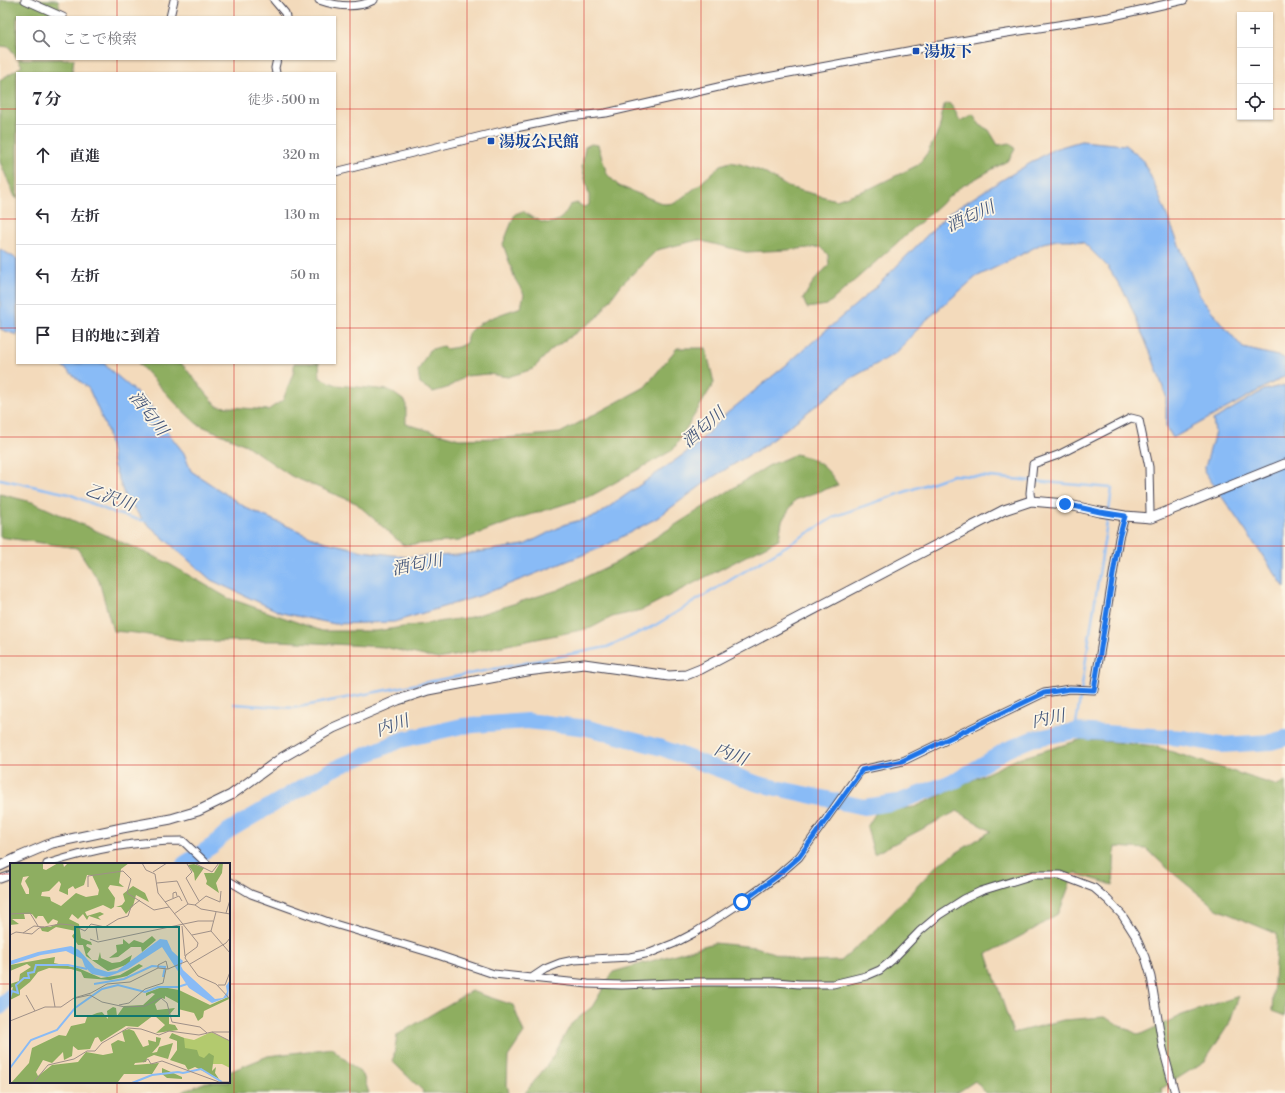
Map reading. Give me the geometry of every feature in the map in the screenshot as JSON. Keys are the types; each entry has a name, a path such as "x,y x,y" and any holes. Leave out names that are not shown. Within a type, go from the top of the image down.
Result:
{"street":[{"path":"24,0 61,16"},
{"path":"170,16 174,0"},
{"path":"274,0 285,12 286,16"},
{"path":"319,0 343,6 362,4 374,0"},
{"path":"336,172 506,130 569,117 606,113 740,82 1001,34 1109,17 1184,0"},
{"path":"276,72 277,60"},
{"path":"1031,497 1033,464 1058,455 1131,418 1139,420 1149,467 1150,516"},
{"path":"0,866 52,843 171,819 198,811 231,795 283,758 333,728 398,700 428,690 527,671 584,664 652,675 669,676 686,675 701,670 1031,497 1125,516 1150,516 1167,512 1285,464"},
{"path":"533,977 544,969 574,960 630,957 650,953 675,943 696,932 742,902 776,877 799,857 862,770 902,761 1044,693 1070,689 1094,690 1119,538 1125,516"},
{"path":"50,863 76,855 124,844 159,841 183,841 206,863"},
{"path":"0,879 10,875"},
{"path":"230,882 251,894 338,925 494,974 588,984 622,985 692,982 833,984 866,976 880,970 892,960 920,931 939,915 981,890 1033,875 1060,875 1094,888 1122,915 1136,938 1145,957 1151,977 1163,1049 1176,1093"}],"green space":[{"path":"0,0 58,0 62,16 16,16 16,57 9,47 0,46"},
{"path":"19,60 74,60 72,72 16,72 16,198 0,162 0,80 22,66"},
{"path":"949,103 960,121 973,114 980,125 989,130 998,145 1010,143 1015,149 1009,160 959,188 827,305 807,308 803,299 813,282 829,265 828,255 820,247 746,252 698,240 657,250 621,285 597,318 551,350 533,369 508,377 488,374 466,376 447,388 433,392 420,384 418,371 429,350 443,346 446,349 458,347 466,343 468,334 477,325 521,307 524,294 515,279 503,244 515,214 523,211 533,218 548,223 558,220 563,216 570,205 577,203 584,207 589,205 589,195 582,166 585,147 591,144 598,145 607,174 619,186 664,204 675,203 699,185 721,165 730,162 761,171 788,187 836,200 871,188 918,165 928,152 939,130 944,105"},
{"path":"677,348 706,348 714,383 673,450 591,496 520,518 459,541 403,545 356,503 291,476 246,445 197,424 139,364 182,364 217,406 268,410 283,400 294,371 294,364 319,364 320,378 337,385 389,390 406,402 406,424 459,439 505,438 560,433 645,387"},
{"path":"796,454 820,464 834,478 838,485 795,500 782,521 779,539 642,610 612,617 591,628 438,659 384,647 280,641 186,641 113,631 99,581 77,548 0,537 0,494 32,502 166,562 228,598 322,631 376,631 471,617 558,590 617,562 768,466"},
{"path":"1083,739 1154,746 1278,786 1285,781 1285,1016 1272,1011 1277,934 1217,909 1168,869 1147,849 1115,847 1113,885 1074,873 1059,913 1034,929 987,954 1013,1033 1063,1020 1104,1017 1139,1035 1182,1015 1239,996 1229,1024 1205,1061 1161,1089 1162,1093 986,1093 975,1081 957,1093 525,1093 551,1060 571,1024 592,1007 613,972 714,943 756,947 800,962 841,961 877,929 937,865 991,831 957,811 874,854 867,827 877,811 915,807 1017,759"},
{"path":"471,991 513,1005 524,1033 508,1057 507,1085 509,1093 422,1093 423,1091 393,1062 397,1035"},
{"path":"332,1048 363,1075 369,1093 180,1093 204,1083 230,1083 230,1072 268,1056"}],"water":[{"name":"酒匂川","path":"1081,141 1125,145 1142,159 1152,179 1200,296 1243,348 1285,359 1285,376 1173,438 1166,426 1166,396 1152,357 1127,297 1108,267 1084,243 1072,240 1057,240 1043,243 976,277 924,322 896,353 850,379 764,446 713,477 657,518 603,547 479,596 394,622 335,624 282,613 211,580 143,520 125,497 114,466 107,430 89,389 60,364 105,364 149,403 162,425 184,453 191,471 248,509 322,541 363,551 407,557 458,555 524,545 566,524 596,516 694,447 726,414 785,366 877,286 948,214 1054,149"},
{"path":"0,249 16,258 16,335 0,329"},
{"path":"1285,385 1285,588 1204,471 1215,432 1213,420 1264,390"}],"waterway":[{"path":"234,704 294,708 607,647 654,626 836,516 953,475 1112,488 1109,511"},
{"name":"乙沢川","path":"0,479 69,494 114,513 145,521"},
{"path":"1075,731 1108,516"},
{"name":"内川","path":"186,863 212,846 228,831 331,770 401,740 462,726 527,721 588,728 662,748 758,784 864,807 898,802 957,780 1006,750 1032,739 1075,731 1183,738 1221,745 1271,742 1285,738"},
{"name":"内川","path":"0,1007 10,997"}],"place":[{"name":"湯坂下","path":"916,51"},
{"name":"湯坂公民館","path":"491,141"}],"route":[{"path":"742,902 776,877 799,857 862,770 902,761 1044,693 1070,689 1094,690 1119,538 1125,516 1065,504"}]}
